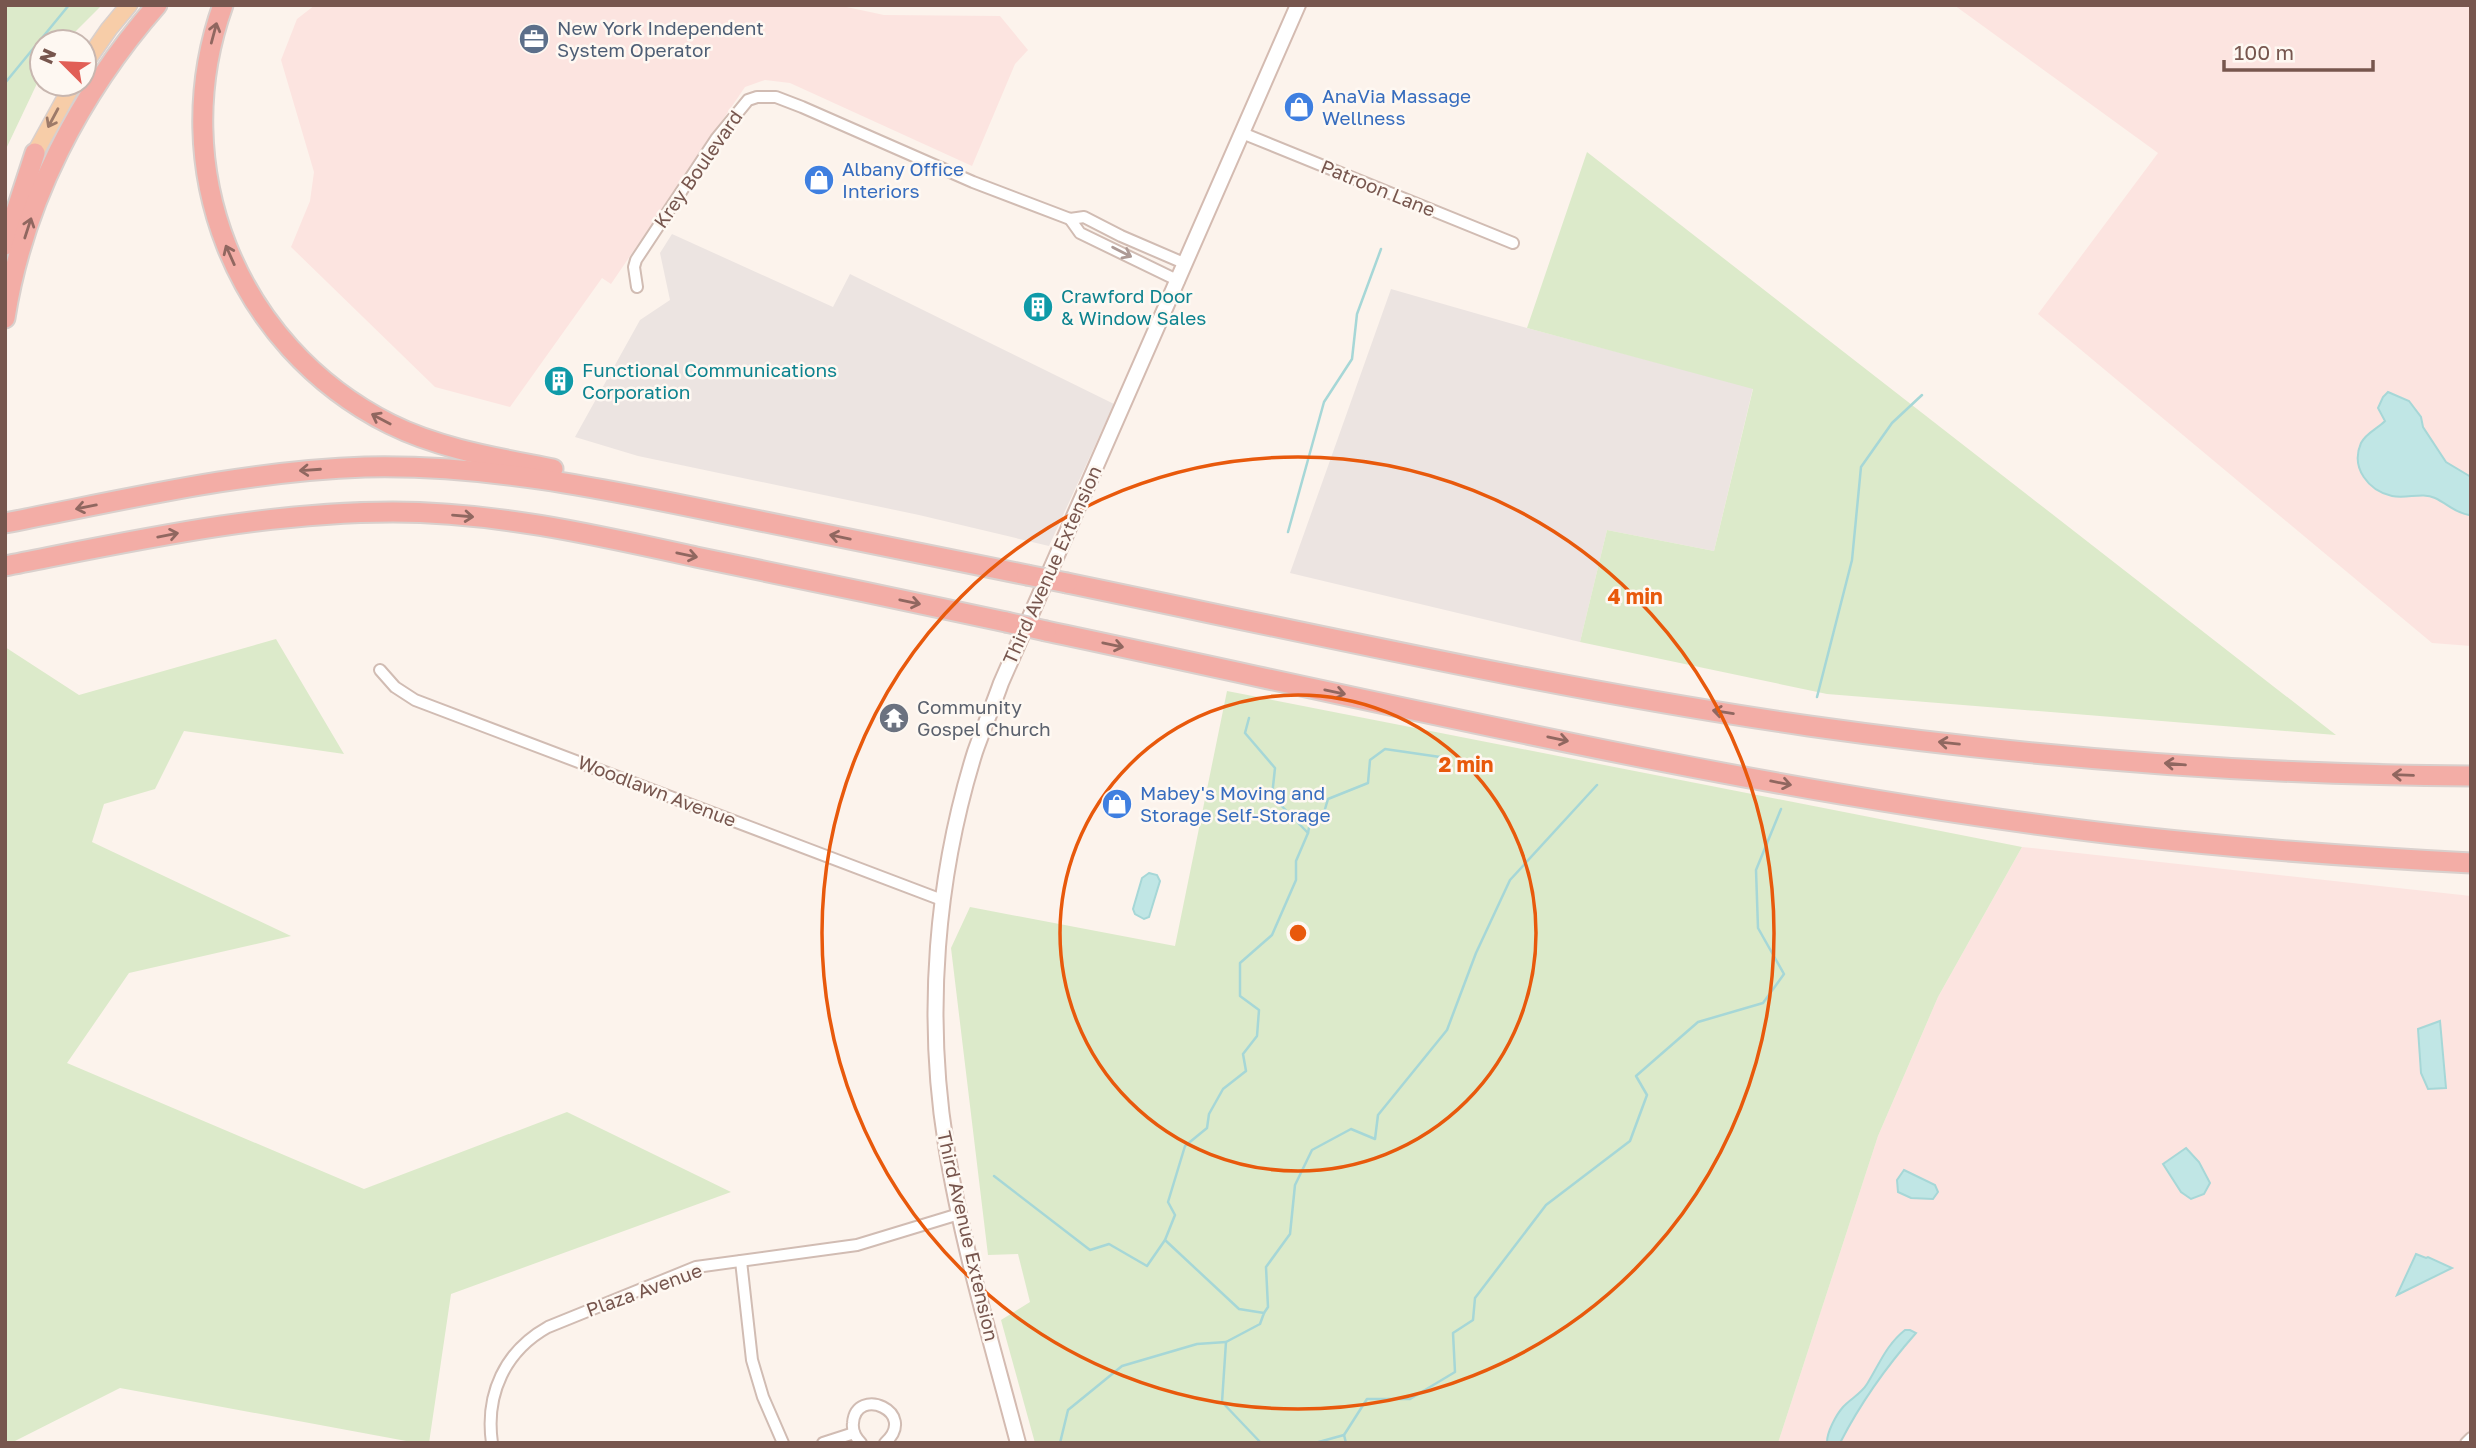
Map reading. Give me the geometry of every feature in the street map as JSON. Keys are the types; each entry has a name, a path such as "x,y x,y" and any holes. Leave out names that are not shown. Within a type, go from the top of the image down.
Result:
{"highway":[{"path":"5,318 29,222 56,158 103,75 157,5"},
{"path":"223,5 212,42 204,91 202,137 210,192 225,243 241,279 261,312 298,357 348,399 407,432 473,452 637,486 709,510"},
{"path":"5,214 35,153"},
{"path":"5,245 35,153"},
{"path":"5,523 295,471 367,467 427,468 514,475 709,510 1516,675 1809,726 1972,746 2133,761 2298,771 2471,776"},
{"path":"5,566 265,520 364,512 434,514 507,521 594,536 1637,755 1882,800 2124,835 2292,851 2471,863"}],"main road":[{"path":"98,45 128,5"},
{"path":"35,153 65,98"}],"street":[{"name":"Third Avenue Extension","path":"1018,1443 959,1214 946,1145 940,1096 936,988 942,900 963,797 976,751 1001,683 1298,5"},
{"name":"Krey Boulevard","path":"637,287 634,267 636,260 716,139 740,108 748,100 757,97 776,97 973,182 1070,219 1084,217 1186,264"},
{"name":"Patroon Lane","path":"1242,133 1513,243"},
{"name":"Krey Boulevard","path":"1070,219 1080,233 1179,281"},
{"name":"Woodlawn Avenue","path":"380,670 395,687 415,700 942,900"},
{"name":"Plaza Avenue","path":"492,1443 490,1413 496,1388 509,1359 532,1336 596,1306 695,1268 858,1245 959,1214"},
{"path":"741,1261 752,1360 763,1397 783,1443"},
{"path":"862,1443 854,1433 853,1419 862,1407 876,1404 889,1410 895,1423 892,1436 885,1443"},
{"path":"823,1443 854,1433"},
{"path":"2466,1443 2471,1438"}],"shaded area":[{"name":"New York Independent System Operator","path":"315,5 837,5 884,15 1000,16 1028,50 1015,64 972,166 790,83 765,80 745,87 611,284 602,278 510,407 435,387 291,247 310,201 314,172 281,60 297,19"},
{"path":"1954,5 2471,5 2471,646 2432,643 2038,314 2158,153"},
{"path":"672,234 833,307 850,274 1114,404 1049,546 919,515 638,456 575,437 640,320 670,300 660,253"},
{"path":"1391,289 1753,388 1714,551 1607,530 1580,642 1290,573"},
{"path":"2022,847 2471,896 2471,1443 1778,1443 1878,1136 1938,997"}],"green space":[{"path":"5,5 102,5 79,28 28,28 28,98 30,98 5,151"},
{"path":"1587,152 2336,735 1827,694 1580,642 1607,530 1714,551 1753,389 1527,328"},
{"path":"276,639 344,754 184,731 155,789 104,804 92,842 291,936 129,973 67,1063 364,1189 567,1112 731,1192 451,1294 429,1443 417,1443 120,1388 11,1443 5,1443 5,647 79,695"},
{"path":"1227,691 2022,847 1938,997 1878,1136 1778,1443 1035,1443 1001,1320 1030,1302 1018,1254 988,1255 951,948 970,907 1175,946"}],"water":[{"path":"2388,392 2409,401 2446,462 2471,477 2471,514 2459,512 2430,496 2392,496 2376,489 2364,477 2358,461 2358,452 2366,436 2385,421 2378,408"},
{"path":"1149,873 1157,875 1160,881 1149,917 1144,919 1135,914 1133,909 1142,878"},
{"path":"2440,1021 2446,1088 2428,1089 2421,1073 2418,1029"},
{"path":"2186,1148 2199,1162 2210,1183 2204,1194 2191,1199 2181,1192 2163,1164"},
{"path":"1904,1170 1935,1185 1938,1192 1933,1199 1911,1198 1898,1192 1897,1180"},
{"path":"2416,1254 2452,1268 2397,1295"},
{"path":"1905,1330 1916,1333 1875,1385 1840,1443 1827,1442 1830,1429 1840,1410 1865,1388 1888,1349"}],"waterway":[{"path":"5,83 69,5"},
{"path":"1288,532 1324,402 1352,359 1357,314 1381,249"},
{"path":"1817,697 1852,560 1861,467 1892,423 1922,395"},
{"path":"1249,718 1245,733 1275,768 1272,796 1308,833 1296,861 1296,880 1272,935 1240,963 1240,996 1259,1010 1257,1036 1243,1054 1246,1071 1223,1089 1209,1114 1207,1128 1185,1146 1168,1202 1175,1215 1165,1240 1239,1309 1264,1313 1260,1324 1226,1342 1222,1402 1261,1443"},
{"path":"1308,833 1310,822 1322,819 1328,799 1368,783 1370,760 1385,749 1440,757"},
{"path":"1264,1313 1268,1307 1266,1267 1290,1234 1295,1185 1312,1150 1351,1129 1375,1139 1378,1115 1447,1030 1476,953 1510,880 1597,785"},
{"path":"1344,1435 1367,1399 1410,1399 1455,1372 1453,1333 1473,1320 1475,1298 1546,1205 1630,1141 1647,1095 1636,1076 1698,1022 1763,1003 1784,974 1758,928 1756,870 1781,809"},
{"path":"994,1176 1090,1250 1109,1244 1147,1266 1165,1240"},
{"path":"1060,1443 1068,1410 1122,1366 1197,1344 1226,1342"},
{"path":"1315,1443 1344,1435 1346,1443"}],"place":[{"name":"New York Independent System Operator","path":"534,39"},
{"name":"AnaVia Massage Wellness","path":"1299,107"},
{"name":"Albany Office Interiors","path":"819,180"},
{"name":"Crawford Door & Window Sales","path":"1038,307"},
{"name":"Functional Communications Corporation","path":"559,381"},
{"name":"Community Gospel Church","path":"894,718"},
{"name":"Mabey's Moving and Storage Self-Storage","path":"1117,804"}]}
